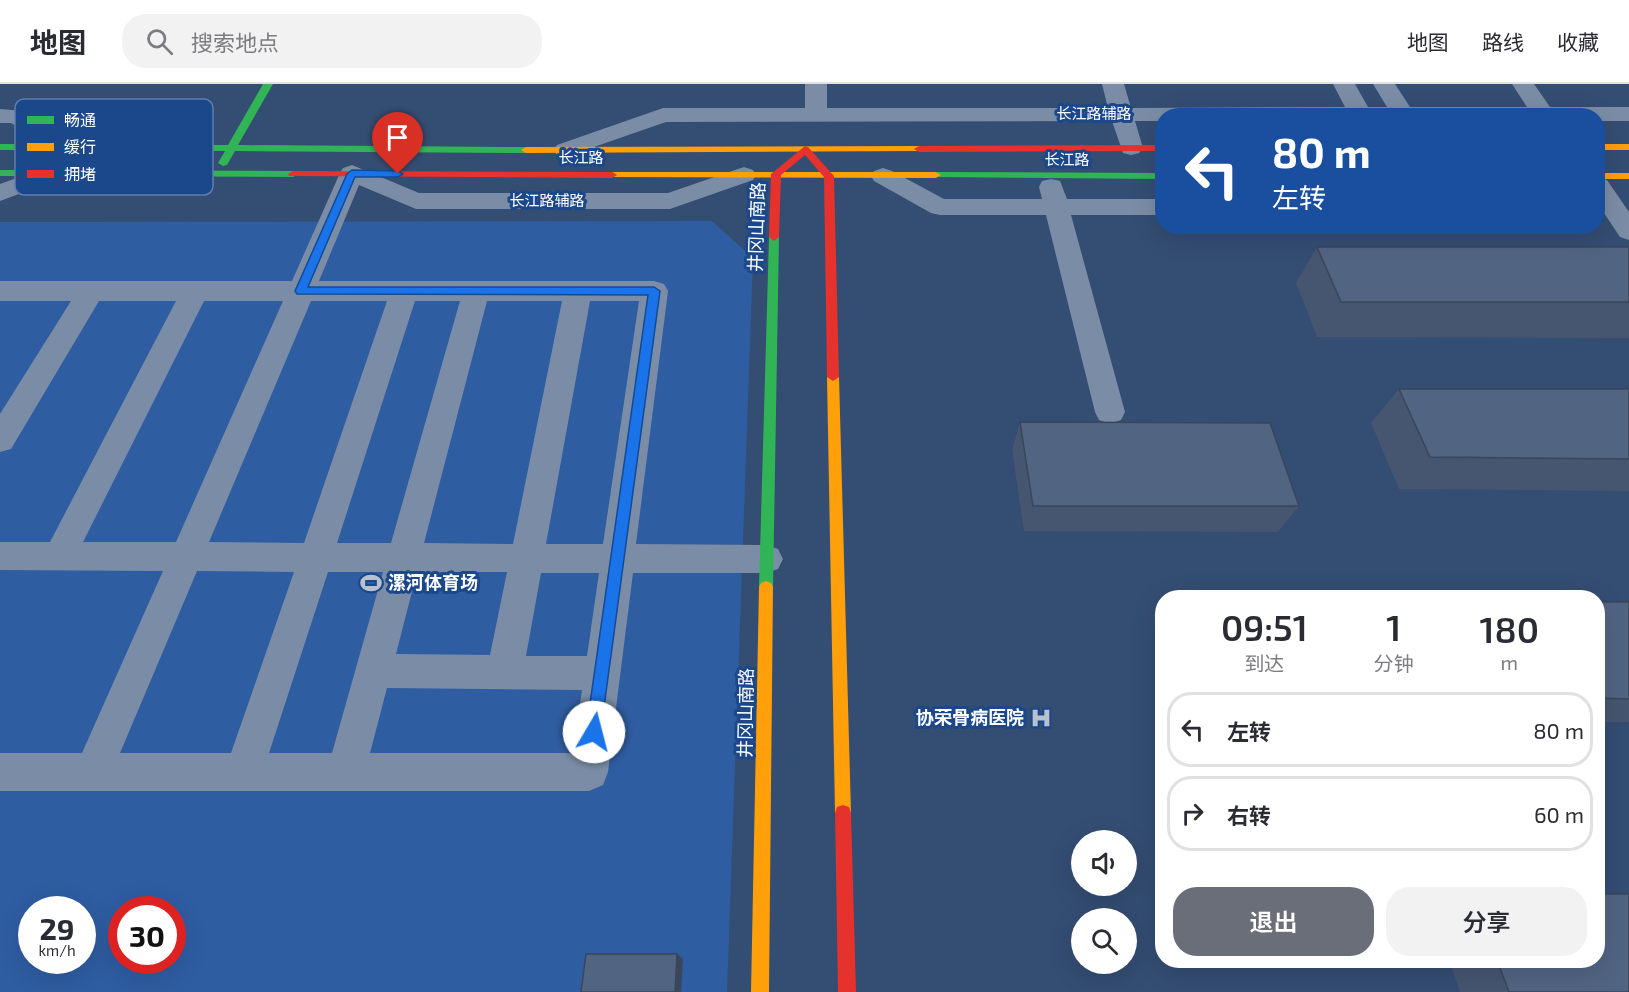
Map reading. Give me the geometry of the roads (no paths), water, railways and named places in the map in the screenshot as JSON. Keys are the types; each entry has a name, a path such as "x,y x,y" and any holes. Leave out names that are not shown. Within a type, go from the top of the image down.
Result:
{"main road":[{"path":"218,173 268,84"},
{"path":"1605,147 1629,147"},
{"name":"长江路","path":"213,148 565,150 1155,148"},
{"path":"805,149 829,176 847,992"},
{"name":"井冈山南路","path":"760,992 766,559 776,174 805,149"},
{"path":"213,173 352,174"},
{"name":"长江路","path":"744,175 1155,176"},
{"path":"1605,176 1629,176"}],"street":[{"path":"816,84 816,115"},
{"path":"1113,84 1131,148"},
{"path":"1344,84 1357,108"},
{"path":"1384,84 1399,108"},
{"path":"1523,84 1540,108"},
{"name":"长江路辅路","path":"565,150 663,115 1155,114"},
{"name":"长江路辅路","path":"1605,114 1629,114"},
{"path":"93,772 352,174"},
{"name":"长江路辅路","path":"352,174 416,201 670,201 744,175"},
{"path":"883,176 940,207 1155,207"},
{"path":"1048,176 1110,412"},
{"path":"0,193 15,188"},
{"path":"1613,208 1629,231"},
{"path":"0,291 654,291 589,772 0,772"},
{"path":"0,440 91,291"},
{"path":"59,557 195,291"},
{"path":"244,772 404,291"},
{"path":"346,772 476,291"},
{"path":"505,672 578,291"},
{"path":"0,556 766,559"},
{"path":"373,671 602,672"}],"place":[{"name":"漯河体育场","path":"371,583"},
{"name":"协荣骨病医院","path":"1041,718"}]}
